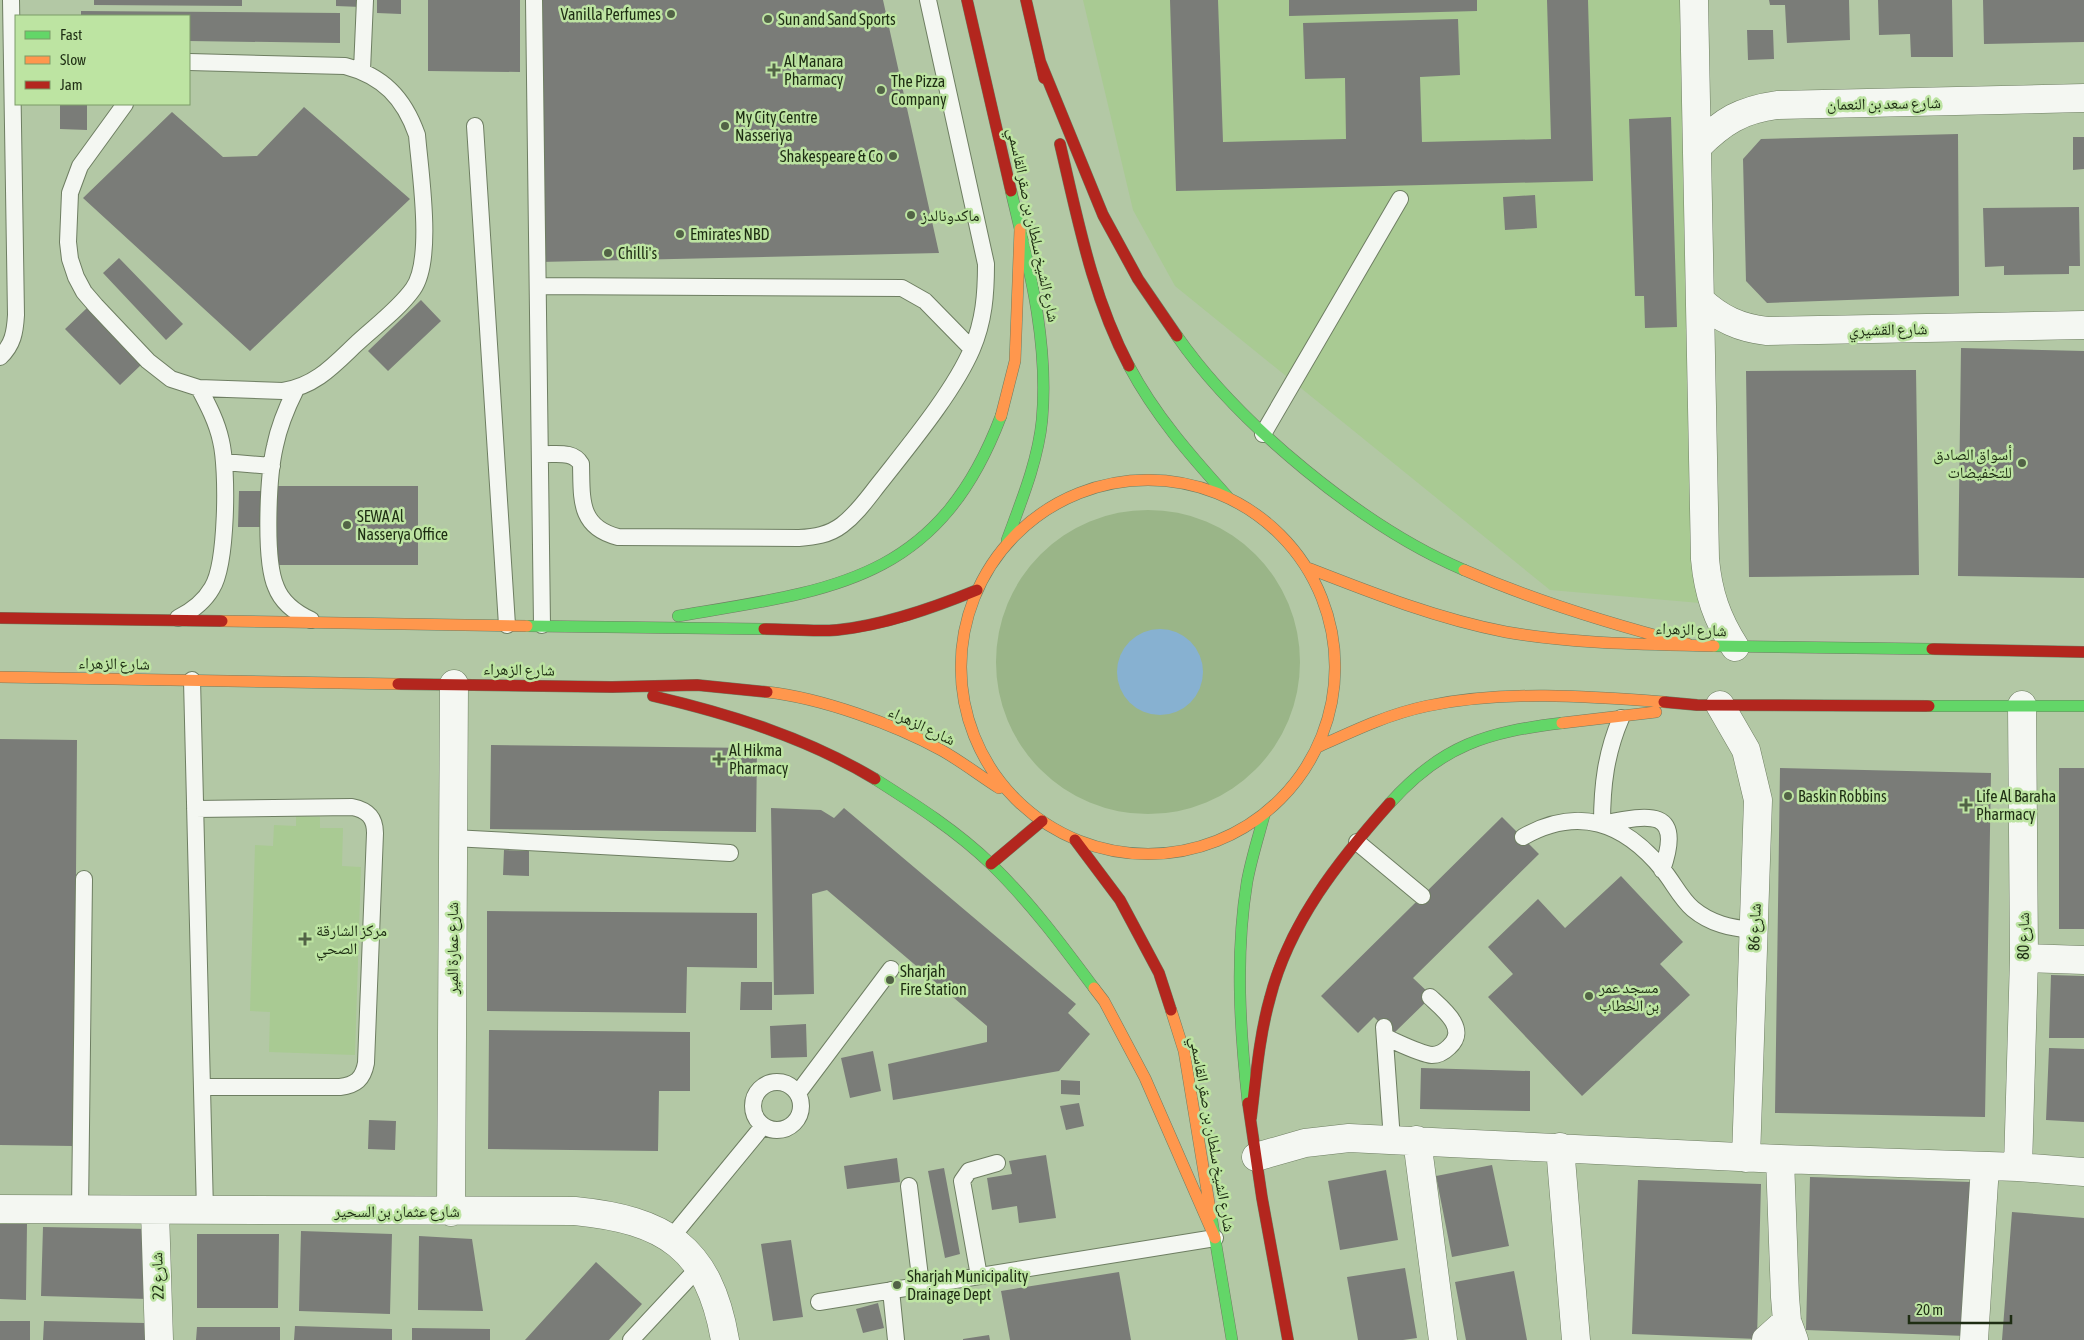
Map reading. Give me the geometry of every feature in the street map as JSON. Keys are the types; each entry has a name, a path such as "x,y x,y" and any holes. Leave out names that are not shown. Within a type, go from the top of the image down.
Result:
{"main road":[{"name":"شارع الشيخ سلطان بن صقر القاسمي","path":"968,0 1035,293 1043,357 1042,421 1028,484 1006,544"},
{"path":"1026,0 1088,270 1112,333 1143,392 1182,447 1228,497 1273,527 1308,568 1332,625 1335,686 1320,746 1296,785 1264,816 1221,841 1173,854 1123,853 1075,840 1042,821 1013,796 987,761 969,720 961,677 964,633 977,590 990,566 1006,544 1042,512 1085,490 1133,480 1181,482 1228,497"},
{"path":"1040,61 1104,216 1144,287 1180,339 1208,374 1264,434 1320,483 1382,526 1447,562 1532,599 1603,622 1688,644"},
{"path":"616,626 832,587 877,568 926,534 954,506 982,465 1002,420 1013,371 1020,229"},
{"name":"شارع الزهراء","path":"1308,568 1426,612 1490,628 1556,639 1622,644 1688,644 1735,647 2084,652"},
{"path":"0,618 836,630 884,622 932,609 977,590"},
{"name":"شارع الزهراء","path":"0,677 612,687 697,685 782,694 864,716 941,750 1013,796"},
{"path":"612,687 696,706 776,731 853,766 926,811 992,864 1051,930 1104,1001 1146,1078 1215,1238"},
{"path":"1320,746 1372,722 1418,709 1484,698 1596,697 1708,705 2084,706"},
{"path":"1251,1118 1264,1028 1274,981 1292,935 1316,893 1408,782 1438,760 1471,742 1506,732 1708,705"},
{"path":"1264,816 1249,872 1242,933 1240,994 1242,1039 1256,1157 1288,1340"},
{"path":"992,864 1042,821"},
{"name":"شارع الشيخ سلطان بن صقر القاسمي","path":"1075,840 1120,900 1159,973 1184,1051 1232,1340"}],"street":[{"path":"1694,0 1707,583 1716,613 1735,647"},
{"name":"شارع سعد بن النعمان","path":"1697,147 1715,130 1734,117 1755,108 1777,105 2084,98"},
{"name":"شارع القشيري","path":"1700,300 1714,313 1730,323 1748,329 1767,332 2084,325"},
{"name":"شارع عمارة المير","path":"451,1212 454,684"},
{"name":"شارع 86","path":"1708,705 1746,750 1758,800 1746,1158"},
{"name":"شارع 80","path":"2018,1167 2024,958 2022,705"},
{"path":"2024,958 2084,960"},
{"path":"1256,1157 1304,1143 1326,1139 1404,1140 1746,1158 2018,1167 2084,1172"},
{"path":"1404,1140 1443,1340"},
{"path":"1560,1147 1576,1340"},
{"path":"1766,1340 1791,1331 1780,1159"},
{"path":"1974,1340 1985,1166"},
{"name":"شارع عثمان بن السحير","path":"0,1209 575,1211 608,1214 640,1223 671,1238 700,1266 712,1288 720,1312 725,1340"},
{"name":"شارع 22","path":"154,1211 159,1340"}],"lane":[{"path":"0,357 8,350 15,334 16,315 6,39 11,0"},
{"path":"362,70 364,0"},
{"path":"534,0 542,625"},
{"path":"540,454 572,455 578,458 581,464 582,506 588,518 597,528 607,534 618,537 813,537 827,534 852,518 948,391 972,349 982,322 986,293 986,264 928,0"},
{"path":"124,105 88,154 74,179 68,208 70,259 84,292 148,361 171,378 199,388 270,392 296,389 307,385 325,373 403,300 420,276 424,261 417,135 403,103 392,89 362,70 328,64 190,62"},
{"path":"475,126 507,625"},
{"path":"1264,434 1400,200"},
{"path":"538,286 902,288 926,301 972,349"},
{"path":"173,620 189,613 213,587 220,571 223,553 224,462 216,423 199,388"},
{"path":"296,389 281,426 272,466 269,555 276,589 286,603 300,615 316,622"},
{"path":"224,462 272,466"},
{"path":"192,680 206,1211"},
{"path":"1602,824 1602,789 1605,765 1621,718"},
{"path":"195,808 362,809 370,815 375,823 376,833 366,1063 362,1077 350,1086 340,1087 202,1087"},
{"path":"1602,824 1649,816 1659,820 1667,828 1671,840 1662,870"},
{"path":"1523,837 1542,826 1561,821 1582,820 1602,824 1625,835 1646,851 1692,908 1710,920 1731,928 1753,930"},
{"path":"453,838 730,853"},
{"path":"1357,842 1422,896"},
{"path":"80,1210 84,879"},
{"path":"798,1093 891,969"},
{"path":"1404,1140 1385,1032 1432,1055 1444,1052 1453,1044 1457,1032 1454,1020 1430,997"},
{"path":"780,1081 790,1085 798,1093 801,1104 800,1114 794,1124 784,1129 773,1130 763,1126 756,1118 752,1108 753,1097 759,1088 769,1082 780,1081"},
{"path":"671,1238 763,1126"},
{"path":"979,1276 962,1181 969,1171 997,1163"},
{"path":"908,1186 922,1285"},
{"path":"819,1302 1215,1238"},
{"path":"632,1340 700,1266"},
{"path":"891,1290 896,1340"}],"shaded area":[{"path":"1083,0 1681,0 1700,603 1550,590 1175,286 1133,210"},
{"path":"1148,510 1178,513 1206,522 1232,536 1255,555 1274,578 1288,604 1297,632 1300,662 1297,692 1288,720 1274,746 1255,769 1232,788 1206,802 1178,811 1148,814 1118,811 1090,802 1064,788 1041,769 1022,746 1008,720 999,692 996,662 999,632 1008,604 1022,578 1041,555 1064,536 1090,522 1118,513"},
{"name":"مركز الشارقة الصحي","path":"296,816 320,817 320,828 343,828 342,866 361,867 355,1055 269,1052 270,1012 250,1011 255,845 273,846 274,825 296,826"}],"water":[{"path":"1160,629 1176,632 1184,636 1196,648 1200,656 1203,672 1200,688 1196,696 1184,708 1176,712 1160,715 1144,712 1136,708 1124,696 1120,688 1117,672 1120,656 1124,648 1136,636 1144,632"}],"building":[{"path":"94,0 242,0 242,6 94,5"},
{"path":"336,0 361,0 361,7 336,6"},
{"path":"377,0 401,0 401,14 377,13"},
{"path":"428,0 520,0 520,72 428,71"},
{"name":"My City Centre Nasseriya","path":"539,0 883,0 939,253 539,262"},
{"path":"1170,0 1218,0 1223,142 1346,139 1345,78 1305,79 1303,23 1458,19 1460,75 1420,77 1422,142 1551,139 1547,0 1588,0 1593,181 1176,191"},
{"path":"1289,0 1477,0 1477,11 1289,16"},
{"path":"1769,0 1849,0 1850,40 1787,43 1785,5 1770,5"},
{"path":"1878,0 1952,0 1953,57 1911,57 1910,34 1879,35"},
{"path":"1983,0 2084,0 2084,42 1984,44"},
{"path":"81,11 340,13 340,43 190,41 190,15 81,15"},
{"path":"1747,30 1773,30 1774,59 1748,60"},
{"path":"60,105 87,105 87,130 60,129"},
{"path":"304,107 410,199 250,351 83,198 172,112 223,157 257,156"},
{"path":"1671,117 1677,327 1645,328 1644,296 1635,296 1629,119"},
{"path":"1958,134 1959,296 1767,303 1746,281 1743,159 1761,139"},
{"path":"2073,137 2084,137 2084,169 2073,170"},
{"path":"1535,195 1537,228 1505,230 1503,197"},
{"path":"2079,207 2080,266 2069,266 2069,274 2004,275 2004,266 1985,267 1983,208"},
{"path":"119,258 183,324 166,340 103,273"},
{"path":"421,300 441,321 388,371 368,351"},
{"path":"87,308 142,364 120,385 65,329"},
{"name":"أسواق الصادق للتخفيضات","path":"1961,348 2084,351 2084,578 1958,576"},
{"path":"1916,370 1919,575 1749,577 1746,371"},
{"name":"SEWA Al Nasserya Office","path":"277,486 418,486 418,565 277,565"},
{"path":"239,491 262,491 262,527 238,527"},
{"path":"0,739 77,740 74,1146 0,1145"},
{"path":"491,745 757,748 756,832 490,829"},
{"path":"1780,768 1991,773 1985,1117 1775,1113"},
{"path":"2059,768 2084,768 2084,929 2059,929"},
{"name":"Sharjah Fire Station","path":"771,808 821,810 834,818 844,808 1076,1004 1068,1013 1090,1034 1059,1071 893,1100 888,1064 987,1042 987,1026 827,890 812,894 814,994 774,995"},
{"path":"1502,817 1539,854 1413,978 1432,996 1392,1035 1374,1017 1358,1033 1321,996"},
{"path":"504,850 529,851 529,876 503,875"},
{"name":"مسجد عمر بن الخطاب","path":"1621,876 1683,942 1660,964 1690,995 1582,1096 1488,997 1513,974 1488,947 1538,899 1565,928"},
{"path":"487,911 757,913 757,968 687,967 686,1013 487,1011"},
{"path":"2051,975 2084,976 2084,1038 2049,1038"},
{"path":"741,982 772,982 772,1010 740,1010"},
{"path":"806,1024 807,1057 771,1058 770,1026"},
{"path":"489,1030 690,1032 690,1091 659,1091 658,1151 488,1149"},
{"path":"2049,1048 2084,1049 2084,1122 2046,1120"},
{"path":"873,1051 881,1091 850,1098 841,1058"},
{"path":"1421,1068 1530,1071 1530,1111 1420,1109"},
{"path":"1061,1080 1080,1081 1080,1095 1061,1094"},
{"path":"1079,1103 1084,1126 1066,1130 1060,1106"},
{"path":"369,1120 396,1121 395,1150 368,1149"},
{"path":"1046,1155 1056,1218 1019,1223 1017,1206 992,1210 987,1178 1012,1174 1009,1161"},
{"path":"897,1158 900,1182 847,1189 844,1166"},
{"path":"1492,1165 1509,1246 1452,1257 1436,1176"},
{"path":"944,1168 960,1254 945,1258 928,1171"},
{"path":"1386,1170 1398,1240 1340,1250 1328,1181"},
{"path":"1810,1177 1971,1182 1966,1336 1806,1330"},
{"path":"1638,1180 1761,1184 1757,1339 1632,1334"},
{"path":"2012,1212 2084,1218 2084,1340 2002,1340"},
{"path":"0,1224 27,1224 26,1300 0,1299"},
{"path":"43,1227 149,1229 148,1299 41,1296"},
{"path":"301,1231 392,1234 390,1314 299,1311"},
{"path":"197,1234 279,1234 278,1308 197,1308"},
{"path":"419,1236 472,1239 483,1311 418,1310"},
{"path":"791,1240 803,1317 773,1321 761,1244"},
{"path":"596,1262 642,1304 609,1340 525,1340"},
{"path":"1405,1268 1417,1338 1403,1340 1358,1340 1347,1277"},
{"path":"1514,1271 1527,1340 1466,1340 1455,1282"},
{"path":"1119,1272 1131,1340 1010,1340 1001,1291"},
{"path":"878,1303 884,1328 863,1333 856,1309"},
{"path":"0,1321 30,1321 30,1340 0,1340"},
{"path":"44,1321 146,1323 146,1340 43,1340"},
{"path":"295,1326 392,1329 392,1340 294,1340"},
{"path":"197,1327 280,1327 280,1340 196,1340"},
{"path":"412,1328 490,1329 490,1340 412,1340"},
{"path":"989,1335 990,1340 963,1340 963,1339"}],"traffic: fast":[{"path":"1007,540 1037,451 1042,420 1043,391 1043,362 1036,305 1011,191"},
{"path":"1177,336 1203,370 1234,404 1268,438 1306,470 1345,501 1385,528 1425,551 1464,570"},
{"path":"1129,366 1162,418 1227,496"},
{"path":"678,616 785,597 832,585 874,569 912,545 946,514 975,471 1001,416"},
{"path":"527,626 764,629"},
{"path":"1714,646 1932,649"},
{"path":"1929,706 2084,706"},
{"path":"1390,803 1428,767 1467,745 1511,731 1562,723"},
{"path":"875,779 950,830 992,865 1033,909 1094,988"},
{"path":"1248,1103 1241,1021 1241,937 1247,882 1264,816"},
{"path":"1211,1215 1232,1340"}],"traffic: slow":[{"path":"1001,416 1015,361 1020,229"},
{"path":"1148,480 1184,484 1219,494 1252,512 1280,535 1303,563 1321,596 1331,631 1335,667 1331,703 1321,738 1303,771 1280,799 1252,822 1219,840 1184,850 1148,854 1112,850 1077,840 1044,822 1016,799 993,771 975,738 965,703 961,667 965,631 975,596 993,563 1016,535 1044,512 1077,494 1112,484 1148,480"},
{"path":"1308,568 1430,613 1506,632 1584,641 1714,646"},
{"path":"1464,570 1575,612 1688,644"},
{"path":"222,621 527,626"},
{"path":"0,677 398,684"},
{"path":"767,692 833,706 902,731 948,754 999,788"},
{"path":"1320,746 1359,728 1399,713 1456,701 1515,696 1575,696 1664,702"},
{"path":"1562,723 1656,712"},
{"path":"1094,988 1104,1001 1145,1078 1215,1238"},
{"path":"1171,1010 1184,1051 1211,1215"}],"traffic: jam":[{"path":"967,0 1011,191"},
{"path":"1026,0 1044,78"},
{"path":"1040,61 1103,215 1138,279 1177,336"},
{"path":"1060,144 1087,257 1105,312 1129,366"},
{"path":"764,629 819,631 855,628 908,615 977,590"},
{"path":"0,618 222,621"},
{"path":"1932,649 2084,652"},
{"path":"398,684 612,687 697,685 767,692"},
{"path":"653,696 739,719 795,739 849,764 875,779"},
{"path":"1664,702 1697,705 1929,706"},
{"path":"1251,1118 1258,1058 1266,1013 1279,970 1290,944 1303,918 1335,870 1390,803"},
{"path":"991,864 1042,821"},
{"path":"1075,840 1120,900 1159,973 1171,1010"},
{"path":"1248,1103 1262,1198 1288,1340"}],"place":[{"name":"Vanilla Perfumes","path":"671,14"},
{"name":"Sun and Sand Sports","path":"768,19"},
{"name":"Al Manara Pharmacy","path":"774,70"},
{"name":"The Pizza Company","path":"881,90"},
{"name":"My City Centre Nasseriya","path":"725,126"},
{"name":"Shakespeare & Co","path":"893,156"},
{"name":"ماكدونالدز","path":"911,215"},
{"name":"Emirates NBD","path":"680,234"},
{"name":"Chilli's","path":"608,253"},
{"name":"أسواق الصادق للتخفيضات","path":"2022,463"},
{"name":"SEWA Al Nasserya Office","path":"347,525"},
{"name":"Al Hikma Pharmacy","path":"719,759"},
{"name":"Baskin Robbins","path":"1788,796"},
{"name":"Life Al Baraha Pharmacy","path":"1966,805"},
{"name":"مركز الشارقة الصحي","path":"305,939"},
{"name":"Sharjah Fire Station","path":"890,980"},
{"name":"مسجد عمر بن الخطاب","path":"1589,996"},
{"name":"Sharjah Municipality Drainage Dept","path":"897,1285"}]}
